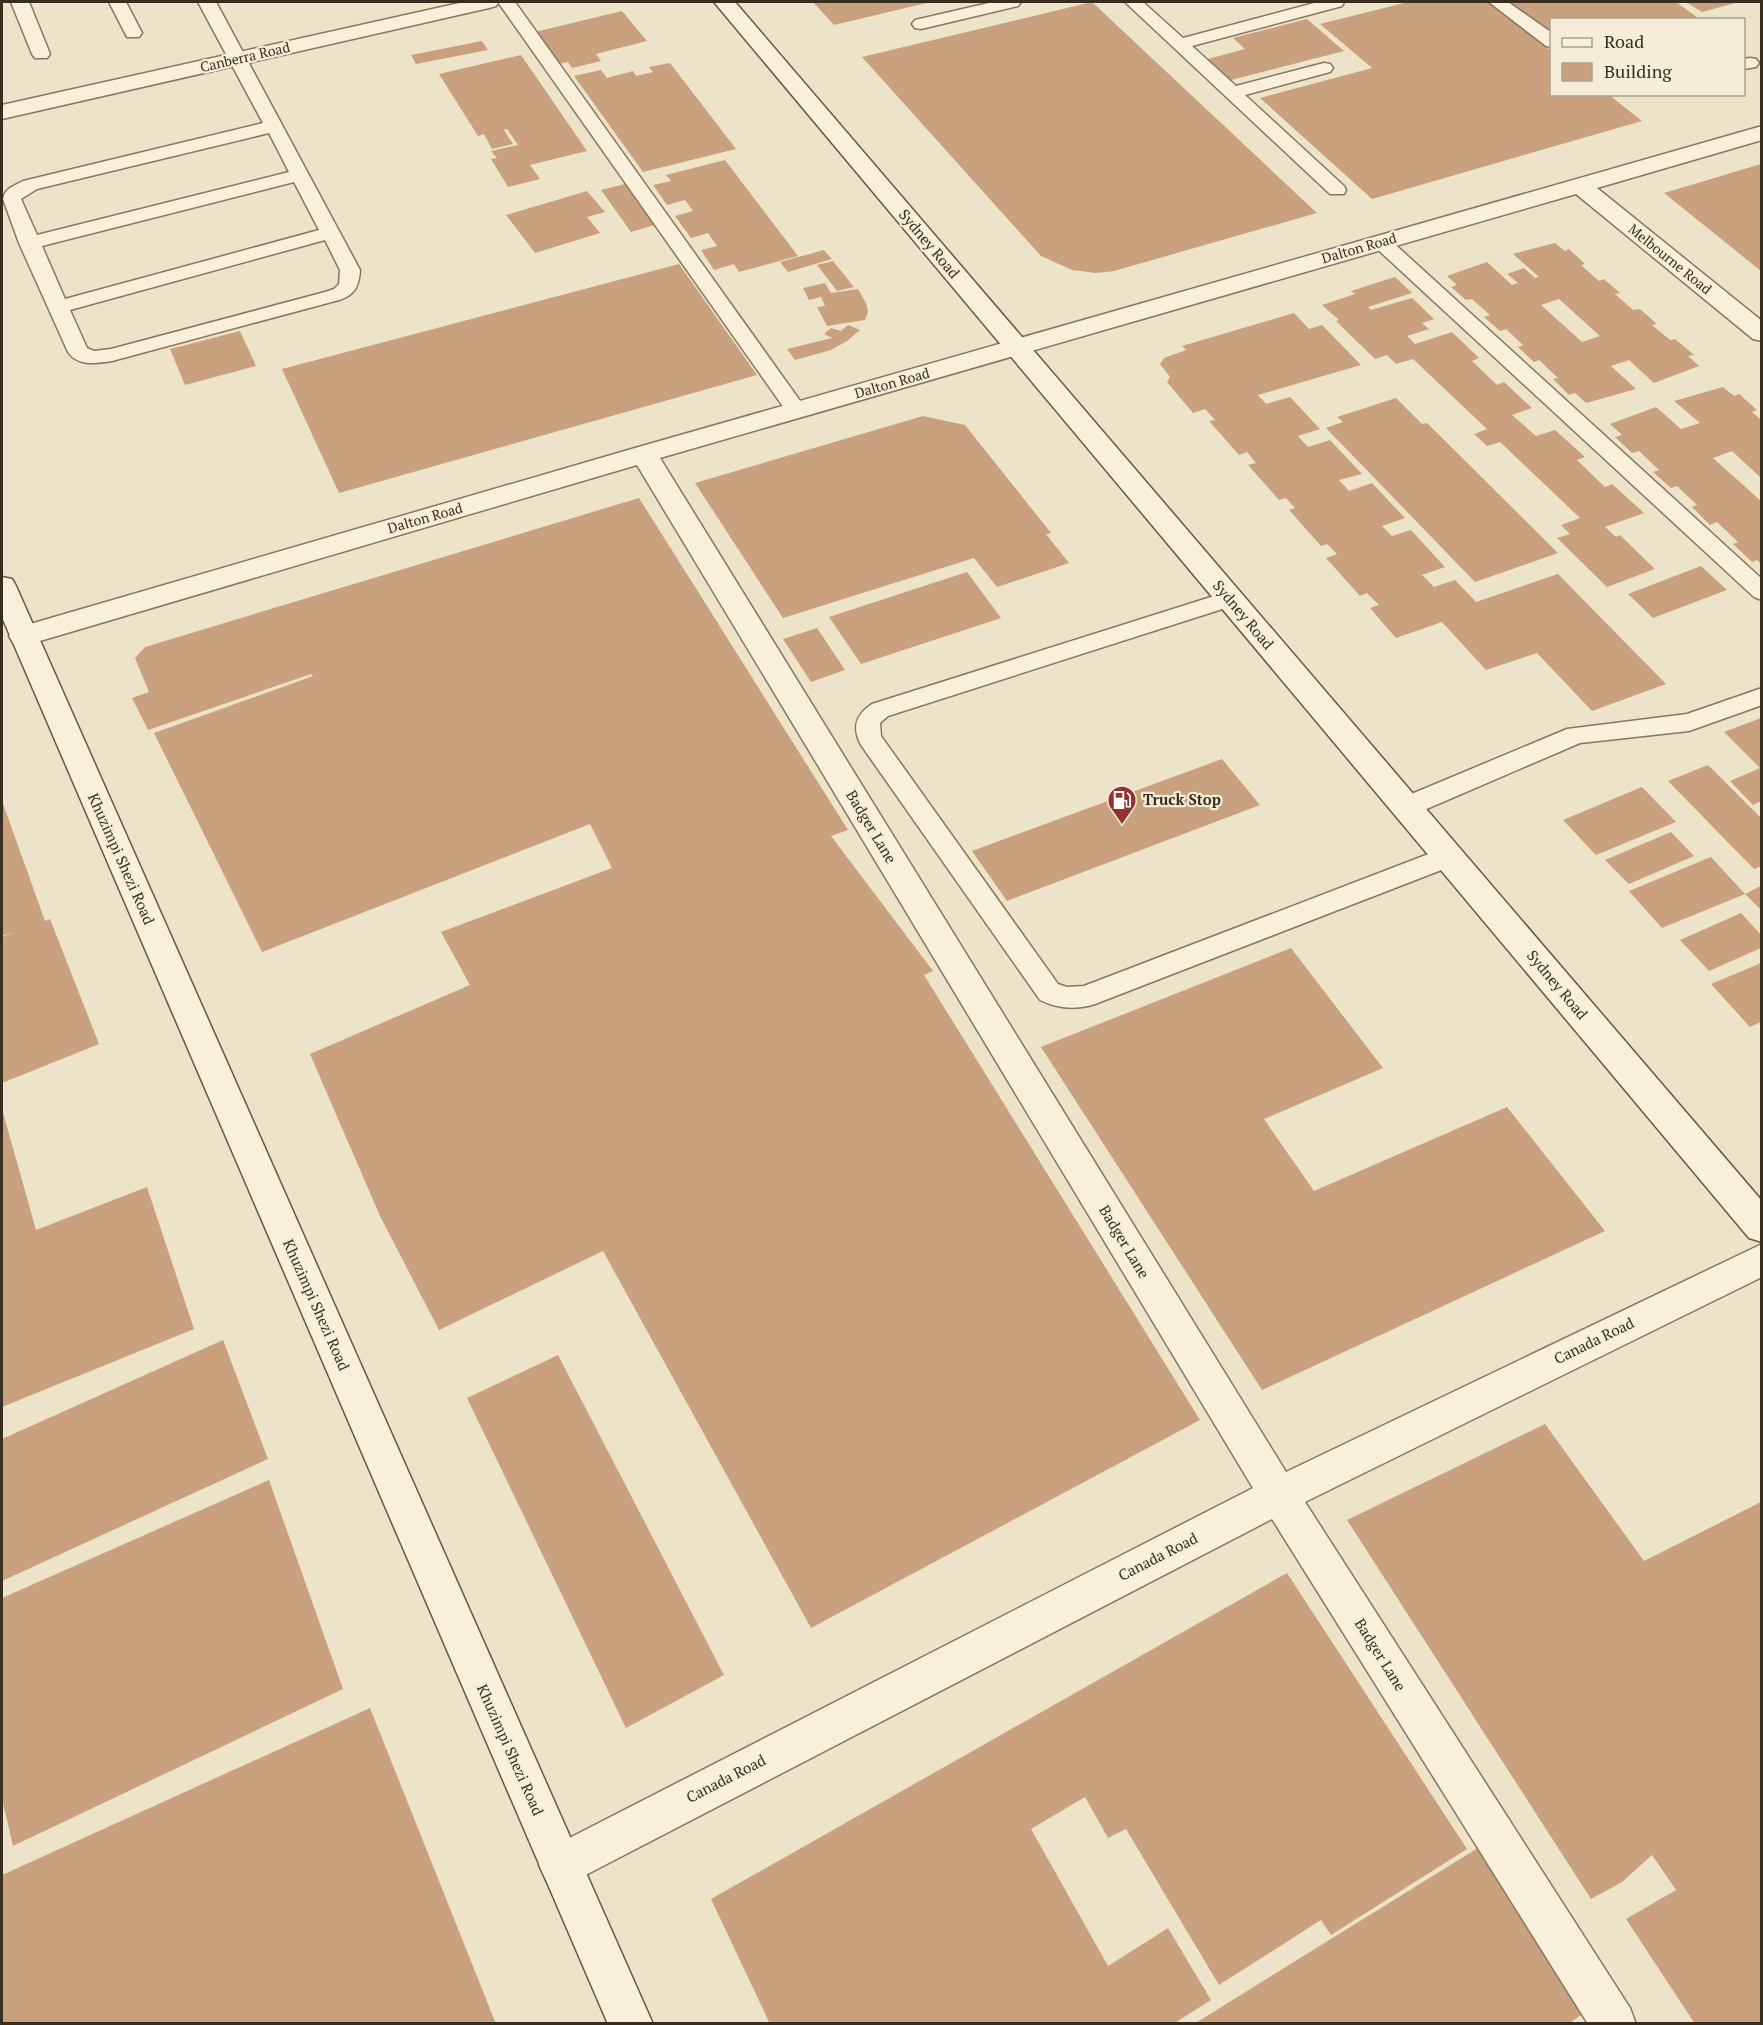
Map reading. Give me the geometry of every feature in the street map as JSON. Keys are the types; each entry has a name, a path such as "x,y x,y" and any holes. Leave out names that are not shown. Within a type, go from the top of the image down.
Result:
{"street":[{"name":"Canberra Road","path":"2,112 489,2"},
{"name":"Sydney Road","path":"724,2 1761,1227"},
{"name":"Dalton Road","path":"23,636 644,454 1761,133"},
{"name":"Melbourne Road","path":"1579,185 1761,334"},
{"name":"Badger Lane","path":"644,454 1279,1495 1614,2024"},
{"name":"Khuzimpi Shezi Road","path":"2,586 631,2024"},
{"name":"Canada Road","path":"561,1864 1279,1495 1761,1259"}],"lane":[{"path":"20,2 41,54"},
{"path":"118,2 133,33"},
{"path":"207,2 238,58 300,175 330,233 350,270 349,285 341,292 309,302 112,355 91,358 78,352 29,243 12,199 14,194 21,188 274,126"},
{"path":"507,2 796,411"},
{"path":"921,24 1012,2"},
{"path":"1134,2 1337,190"},
{"path":"1263,2 1281,17"},
{"path":"1180,44 1336,2"},
{"path":"1498,2 1550,41"},
{"path":"1232,93 1324,68"},
{"path":"29,243 300,175"},
{"path":"58,306 330,233"},
{"path":"1381,242 1761,592"},
{"path":"1230,599 880,710 867,722 866,728 870,739 1049,992 1059,997 1086,996 1448,857"},
{"path":"1406,807 1576,735 1689,722 1761,696"}],"building":[{"path":"813,2 931,2 834,25"},
{"path":"1092,2 1317,213 1114,271 1096,273 1072,270 1041,256 862,57"},
{"path":"1408,2 1488,2 1550,50 1550,96 1611,96 1642,121 1372,199 1260,98 1372,68 1320,24"},
{"path":"1509,2 1676,2 1698,18 1550,18 1550,33"},
{"path":"1686,2 1739,2 1702,12"},
{"path":"622,11 647,41 596,54 601,61 572,68 568,62 559,64 535,32"},
{"path":"1307,19 1344,51 1231,80 1208,59 1245,49 1233,38"},
{"path":"482,41 488,50 416,64 411,55"},
{"path":"521,55 587,151 530,165 540,179 508,187 491,159 497,158 491,151 518,145 507,129 504,130 513,144 492,149 484,134 478,136 439,74"},
{"path":"670,63 736,149 643,172 574,76 601,70 607,78 633,71 636,76 653,72 649,67"},
{"path":"725,160 798,256 739,272 734,264 714,270 701,250 717,246 708,233 691,238 675,216 693,211 685,200 667,205 653,185 671,181 666,175"},
{"path":"1761,164 1761,271 1664,193"},
{"path":"625,184 655,225 631,232 601,190"},
{"path":"587,191 605,212 587,217 600,233 535,253 506,215"},
{"path":"1555,243 1565,251 1569,249 1585,264 1581,265 1599,281 1604,279 1620,293 1615,294 1633,310 1640,309 1657,324 1652,325 1670,340 1675,339 1694,355 1688,356 1699,366 1654,383 1629,360 1611,366 1636,389 1586,403 1575,393 1569,395 1553,379 1558,378 1539,360 1534,362 1518,347 1523,345 1506,329 1500,331 1484,317 1490,315 1472,299 1466,300 1451,287 1457,285 1447,276 1487,262 1512,285 1518,283 1507,274 1524,268 1535,278 1539,277 1513,254","holes":["1559,299 1600,336 1582,342 1541,305"]},
{"path":"824,250 832,259 788,272 780,262"},
{"path":"833,261 854,287 837,291 817,265"},
{"path":"679,264 757,375 339,493 282,369"},
{"path":"1395,277 1412,293 1368,307 1371,310 1412,298 1434,319 1422,323 1429,329 1407,336 1415,344 1452,332 1479,358 1472,361 1497,385 1504,382 1532,408 1512,415 1536,436 1555,430 1585,457 1577,460 1605,487 1612,484 1644,513 1605,527 1616,537 1620,535 1655,569 1607,587 1557,538 1570,534 1561,525 1580,518 1500,442 1487,446 1474,434 1487,429 1413,359 1396,364 1387,355 1375,359 1322,305 1355,294 1351,291"},
{"path":"825,283 831,293 858,289 866,303 868,312 865,320 827,326 817,307 825,306 821,297 809,300 803,288"},
{"path":"1294,313 1309,329 1322,325 1361,365 1258,395 1266,404 1290,397 1320,429 1298,436 1308,447 1330,440 1362,474 1339,480 1349,491 1372,483 1405,518 1382,526 1392,536 1411,530 1445,567 1422,575 1434,587 1455,580 1476,602 1558,574 1666,684 1592,711 1537,653 1486,670 1442,622 1396,638 1370,608 1379,605 1367,593 1360,596 1326,558 1337,554 1327,544 1321,546 1289,510 1295,508 1286,498 1279,500 1248,465 1256,463 1247,452 1239,455 1209,421 1215,420 1205,409 1193,413 1167,382 1170,377 1160,364 1164,358 1186,350 1182,346"},
{"path":"848,325 860,330 831,350 795,360 787,349 832,338 824,334 831,328 841,331"},
{"path":"240,331 256,366 185,385 170,349"},
{"path":"1723,387 1734,396 1739,394 1757,410 1752,412 1761,420 1761,478 1732,451 1713,458 1761,501 1761,564 1757,560 1752,562 1733,544 1738,542 1717,522 1710,525 1692,507 1697,505 1677,486 1671,488 1653,472 1659,470 1639,451 1632,453 1615,437 1622,435 1610,424 1656,407 1681,429 1700,423 1674,401"},
{"path":"1396,398 1422,424 1427,423 1558,553 1475,582 1326,428 1343,422 1337,417"},
{"path":"923,416 965,425 1051,533 1046,534 1069,563 997,587 974,558 783,618 695,483"},
{"path":"639,498 848,830 831,836 933,971 924,975 1200,1420 811,1628 603,1251 439,1330 380,1216 310,1054 470,985 441,932 612,868 590,824 262,952 154,733 313,676 311,674 148,730 132,698 149,692 135,658 145,647"},
{"path":"1701,566 1727,590 1653,618 1628,594"},
{"path":"967,572 1001,618 861,664 829,617"},
{"path":"817,628 845,670 811,682 783,639"},
{"path":"1761,718 1761,801 1753,805 1730,781 1760,768 1724,732"},
{"path":"1222,759 1260,805 1007,901 972,851"},
{"path":"1708,765 1761,818 1761,866 1754,869 1668,781"},
{"path":"1642,787 1676,822 1596,855 1563,820"},
{"path":"2,801 45,921 50,919 99,1044 2,1083 2,937 14,932 2,936"},
{"path":"1671,832 1694,856 1629,884 1605,860"},
{"path":"1711,857 1745,894 1662,928 1629,891"},
{"path":"1761,886 1761,910 1745,894"},
{"path":"1741,913 1761,935 1761,948 1709,971 1680,940"},
{"path":"1291,948 1383,1068 1264,1119 1314,1191 1507,1107 1605,1231 1262,1390 1041,1047"},
{"path":"1761,963 1761,1022 1750,1027 1711,984"},
{"path":"2,1109 36,1230 147,1187 194,1329 2,1407"},
{"path":"223,1340 268,1459 2,1581 2,1439"},
{"path":"558,1355 724,1675 626,1728 467,1398"},
{"path":"1545,1424 1644,1561 1761,1502 1761,2024 1695,2024 1626,1919 1676,1890 1652,1855 1622,1882 1591,1899 1347,1520"},
{"path":"269,1480 343,1689 13,1846 2,1799 2,1598"},
{"path":"1287,1573 1467,1849 1331,1935 1321,1920 1219,1985 1126,1829 1108,1838 1085,1797 1031,1829 1108,1966 1168,1928 1211,2000 1173,2024 770,2024 711,1899"},
{"path":"370,1708 496,2024 2,2024 2,1875"},
{"path":"1481,1846 1587,2011 1568,2024 1194,2024"}],"place":[{"name":"Truck Stop","path":"1122,826"}]}
